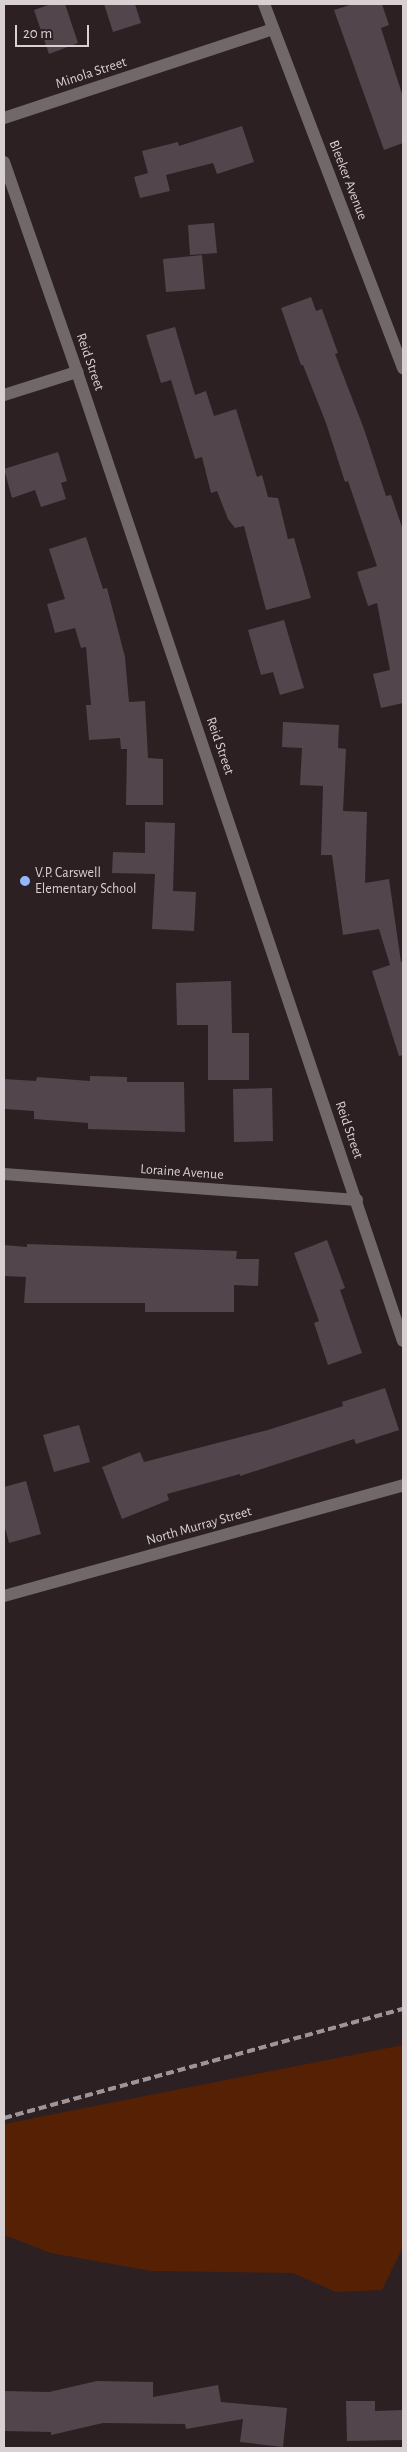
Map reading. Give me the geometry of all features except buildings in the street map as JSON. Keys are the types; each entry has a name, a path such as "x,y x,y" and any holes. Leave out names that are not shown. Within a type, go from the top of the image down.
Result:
{"street":[{"name":"Bleeker Avenue","path":"264,4 403,368"},
{"name":"Minola Street","path":"4,118 273,29"},
{"name":"Reid Street","path":"4,162 77,372 403,1341"},
{"path":"4,395 77,372"},
{"name":"Loraine Avenue","path":"4,1174 357,1200"},
{"name":"North Murray Street","path":"4,1596 403,1485"}],"shaded area":[{"path":"403,2045 403,2247 382,2290 336,2292 293,2273 151,2271 51,2253 4,2235 4,2124"}],"railway":[{"path":"4,2118 403,2009"}],"place":[{"name":"V.P. Carswell Elementary School","path":"25,881"}]}
